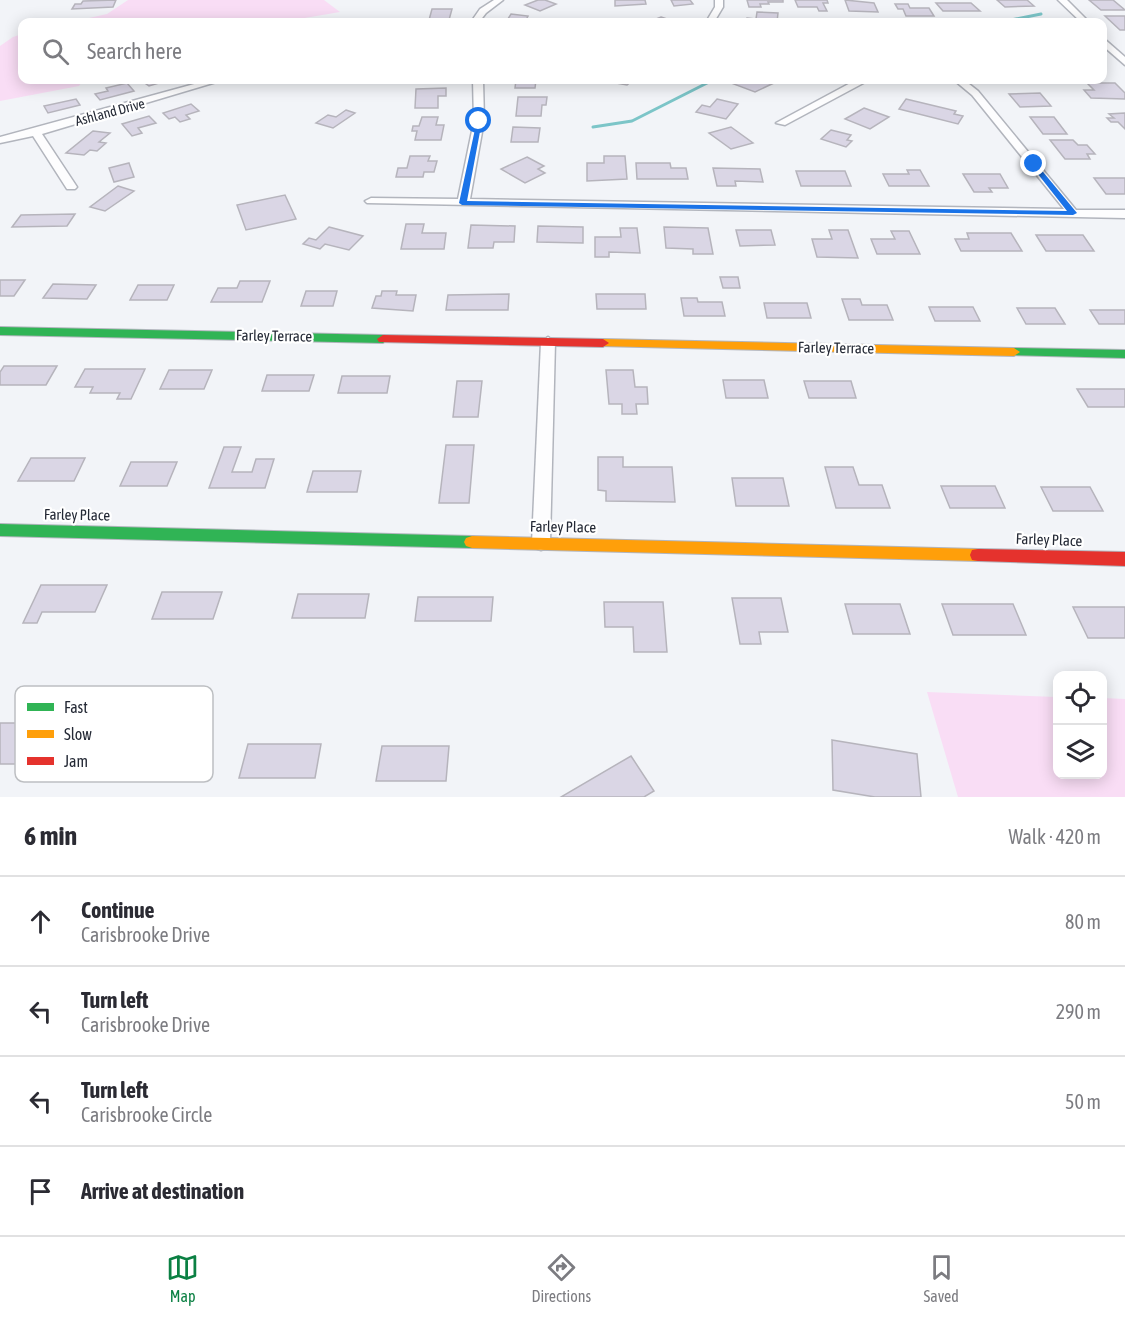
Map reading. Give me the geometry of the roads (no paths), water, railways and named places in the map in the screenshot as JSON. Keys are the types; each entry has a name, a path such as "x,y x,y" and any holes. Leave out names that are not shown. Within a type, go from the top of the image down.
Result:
{"street":[{"path":"478,18 483,11 498,0"},
{"path":"713,18 720,7 720,0"},
{"path":"1062,0 1081,18"},
{"path":"1107,45 1125,62"},
{"name":"Ashland Drive","path":"0,140 206,84"},
{"path":"462,203 479,121 478,84"},
{"path":"781,123 853,84"},
{"path":"964,84 975,93 1073,213"},
{"path":"36,132 71,187"},
{"path":"371,201 1125,214"},
{"name":"Farley Terrace","path":"0,331 1125,354"},
{"path":"541,543 548,342"},
{"name":"Farley Place","path":"0,530 1125,559"}],"waterway":[{"path":"1021,18 1041,14"},
{"path":"593,127 632,121 705,84"}]}
